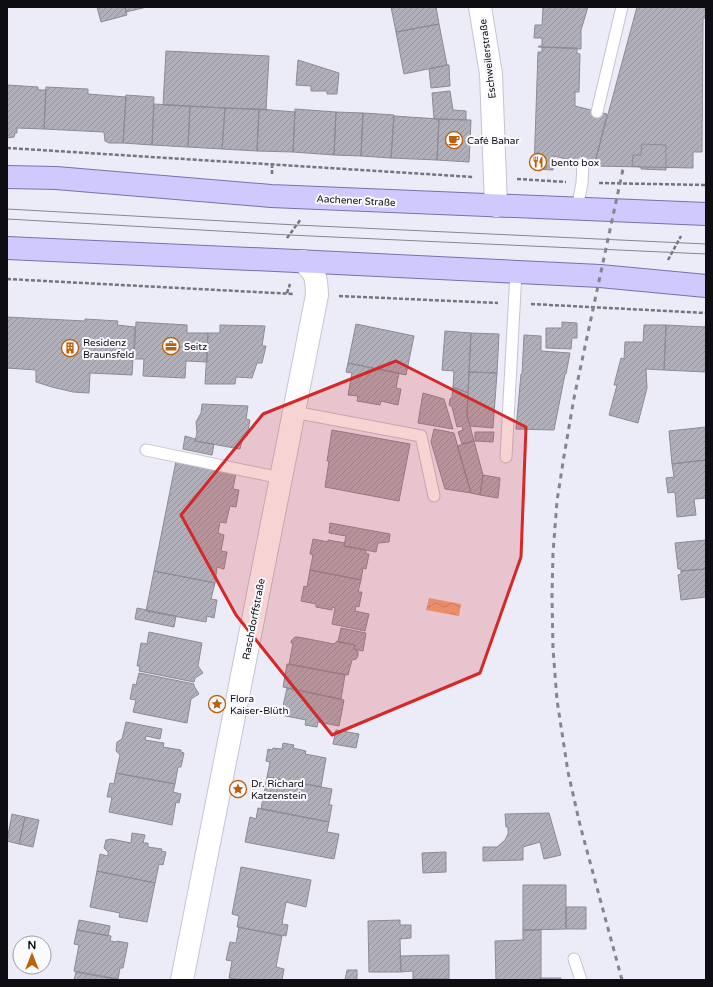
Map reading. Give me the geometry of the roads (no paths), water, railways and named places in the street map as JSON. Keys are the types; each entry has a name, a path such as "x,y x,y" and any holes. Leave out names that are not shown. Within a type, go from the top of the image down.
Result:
{"main road":[{"name":"Aachener Straße","path":"7,177 56,178 271,196 706,214"},
{"path":"7,248 600,276 706,286"}],"street":[{"name":"Eschweilerstraße","path":"480,7 491,74 496,206"},
{"name":"Raschdorffstraße","path":"182,980 317,295 314,272 300,261"}],"lane":[{"path":"597,112 622,7"},
{"path":"577,209 582,183 583,163"},
{"path":"506,457 516,272"},
{"path":"294,412 421,436 434,496"},
{"path":"146,450 281,478"},
{"path":"574,959 581,980"}],"water":[{"path":"429,598 461,604 459,616 426,610"}],"tram line":[{"path":"7,209 296,225 706,244"},
{"path":"7,219 289,235 706,254"}],"railway":[{"path":"622,980 580,825 568,772 557,700 553,649 552,596 553,553 557,501 564,456 574,398 623,169"}],"place":[{"name":"Café Bahar","path":"454,140"},
{"name":"bento box","path":"538,162"},
{"name":"Seitz","path":"171,346"},
{"name":"Residenz Braunsfeld","path":"70,348"},
{"name":"Flora Kaiser-Blüth","path":"217,704"},
{"name":"Dr. Richard Katzenstein","path":"238,789"}]}
